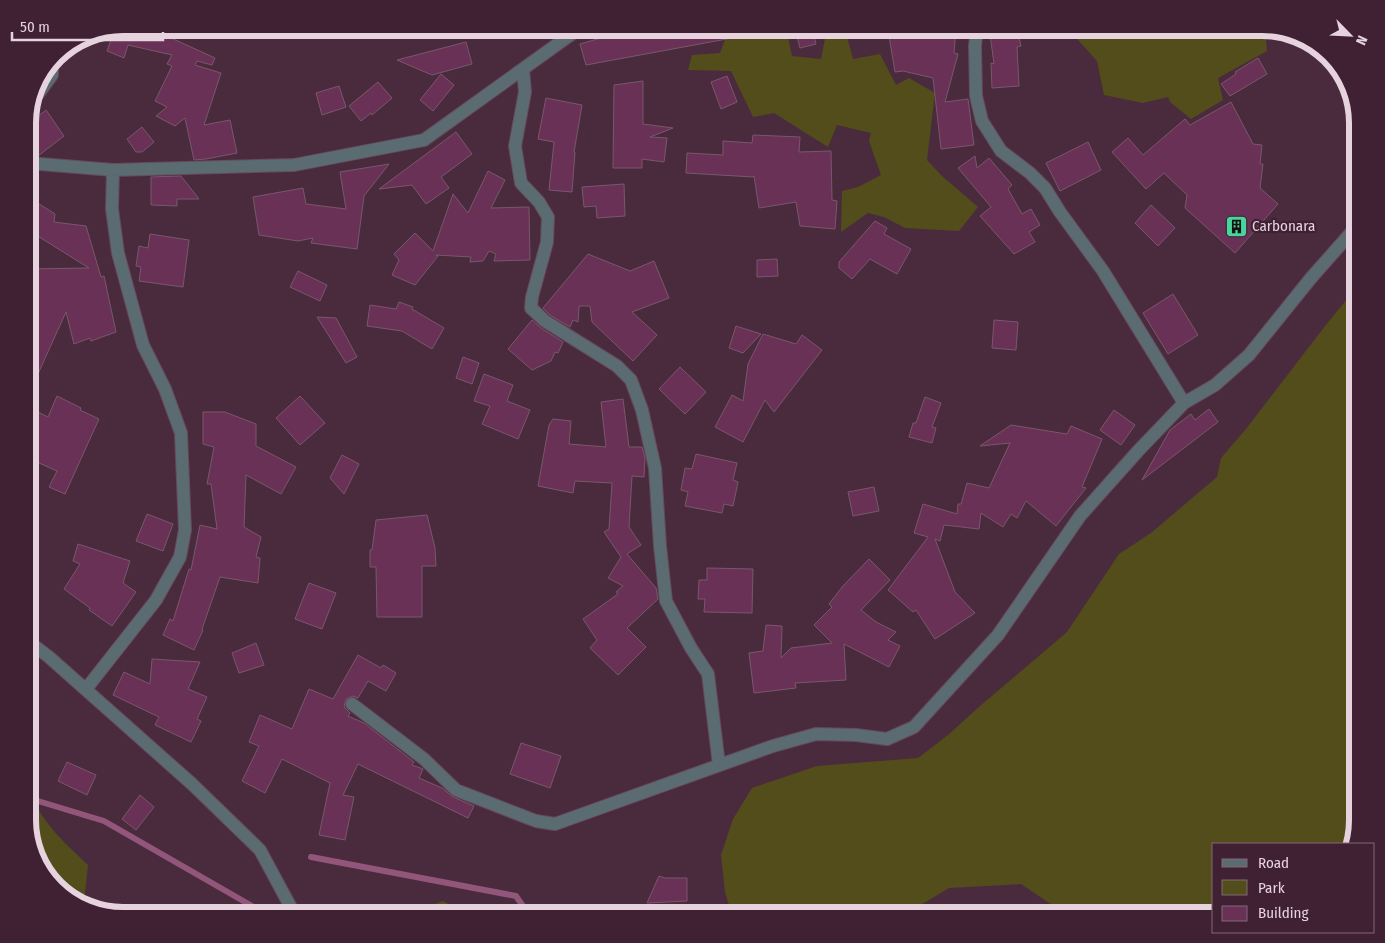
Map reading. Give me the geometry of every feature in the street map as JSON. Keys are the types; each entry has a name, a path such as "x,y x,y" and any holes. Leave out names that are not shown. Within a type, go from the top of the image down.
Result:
{"street":[{"path":"36,164 113,170 294,165 424,140 569,36"},
{"path":"976,36 976,96 982,121 1001,151 1030,173 1045,188 1103,272 1184,403"},
{"path":"523,69 526,92 515,146 521,183 548,217 547,242 532,297 532,308 545,321 617,366 631,380 642,410 655,468 666,601 691,648 708,674 719,765"},
{"path":"45,85 52,73"},
{"path":"86,689 156,600 180,557 185,530 181,433 165,389 143,346 118,253 112,209 113,170"},
{"path":"352,704 424,759 456,790 536,821 555,824 773,746 816,734 856,735 887,739 914,726 998,635 1080,516 1184,403 1215,385 1249,355 1311,278 1349,236"},
{"path":"36,647 192,784 260,850 290,907"}],"green space":[{"path":"726,36 788,36 792,56 821,59 825,36 847,36 853,59 880,54 896,85 909,78 935,93 927,160 942,176 978,207 959,231 905,228 884,217 868,213 841,232 842,191 858,187 881,175 869,141 871,133 837,125 828,147 774,113 753,117 731,71 688,70 692,55 720,53"},
{"path":"1075,36 1266,36 1267,51 1218,78 1223,100 1191,119 1170,102 1168,97 1143,103 1104,95 1097,61"},
{"path":"1349,297 1349,820 1346,843 1212,843 1212,907 1055,907 1021,884 949,888 917,907 730,907 725,892 721,855 733,819 752,788 817,766 918,758 948,735 1067,632 1119,554 1151,533 1217,477 1221,458 1246,429"},
{"path":"36,804 52,829 88,865 85,898 66,885 48,863 39,842 36,825"},
{"path":"443,901 454,907 426,907"}],"building":[{"path":"169,36 215,58 212,65 197,61 195,65 221,73 204,125 230,120 237,153 194,160 185,118 175,126 156,116 167,107 155,101 172,66 167,64 172,55 128,45 124,58 107,51 112,37"},
{"path":"608,36 743,36 586,65 580,44"},
{"path":"797,36 814,36 816,44 800,48"},
{"path":"889,36 955,36 954,53 958,54 945,102 968,99 974,145 941,149 933,78 903,71 895,72"},
{"path":"990,36 1019,36 1021,46 1017,47 1019,86 992,88 991,63 994,64"},
{"path":"466,42 472,64 432,75 397,60"},
{"path":"1258,58 1267,74 1230,96 1221,84 1236,74 1235,72"},
{"path":"441,74 454,85 433,111 420,100"},
{"path":"727,76 737,102 721,109 711,82"},
{"path":"643,81 643,124 673,128 650,137 667,138 664,162 642,159 642,168 613,168 614,85"},
{"path":"378,82 392,98 372,115 371,113 361,121 349,106"},
{"path":"339,86 346,107 322,115 316,93"},
{"path":"546,98 582,105 574,152 572,192 549,190 554,142 538,139"},
{"path":"1231,102 1253,144 1262,145 1260,164 1263,164 1260,188 1278,204 1235,253 1185,208 1187,195 1164,173 1146,189 1112,152 1128,138 1143,155 1185,119 1190,125"},
{"path":"46,110 64,136 38,156 36,155 36,118"},
{"path":"142,127 154,142 142,152 136,152 127,139"},
{"path":"456,132 472,154 441,177 449,188 426,204 412,185 379,189"},
{"path":"753,135 800,137 799,152 831,151 832,200 837,201 835,229 800,226 796,202 759,208 754,176 686,173 687,153 723,155 723,141 752,143"},
{"path":"1088,142 1101,170 1060,191 1046,163"},
{"path":"975,156 977,168 989,158 1012,185 1008,189 1022,214 1031,209 1040,225 1029,232 1035,242 1014,254 980,216 991,207 958,168"},
{"path":"389,164 364,196 357,249 311,243 313,238 298,241 259,235 253,197 303,188 306,204 346,209 340,172"},
{"path":"488,171 505,180 491,208 529,207 530,260 494,261 496,254 489,251 483,261 470,262 471,257 436,255 438,256 415,285 392,275 399,260 394,254 415,233 433,251 453,194 468,213"},
{"path":"181,176 199,199 177,199 177,206 151,205 151,177"},
{"path":"624,184 625,216 597,218 596,206 584,207 582,187"},
{"path":"36,202 55,214 54,222 86,226 101,277 104,276 116,332 91,341 90,338 74,344 66,312 36,378 36,269 89,268 36,235"},
{"path":"1151,205 1175,228 1158,246 1135,223"},
{"path":"875,221 887,228 884,234 911,249 897,274 870,259 852,279 839,268 839,262"},
{"path":"150,234 189,240 183,287 139,281 141,267 136,266 139,246 148,248"},
{"path":"588,254 630,271 654,261 669,298 632,312 657,335 633,361 592,322 590,306 579,306 578,322 573,320 570,327 550,315 543,308"},
{"path":"777,259 778,276 757,277 757,260"},
{"path":"298,271 327,285 320,301 290,287"},
{"path":"1173,294 1198,335 1168,354 1143,313"},
{"path":"399,302 413,307 412,309 444,328 432,349 402,331 367,326 370,305 396,309"},
{"path":"317,317 336,318 357,357 346,363"},
{"path":"532,320 563,342 558,353 555,352 551,361 532,370 508,349"},
{"path":"994,320 1018,322 1016,350 992,348"},
{"path":"736,326 761,334 743,353 729,348"},
{"path":"763,334 796,344 802,335 822,350 774,412 765,400 743,442 715,427 732,395 743,401 748,364"},
{"path":"463,357 479,363 472,384 456,378"},
{"path":"680,367 706,392 685,414 659,389"},
{"path":"484,374 513,385 507,401 530,410 518,439 482,424 490,406 474,401"},
{"path":"57,396 99,419 65,494 49,487 57,471 36,462 36,411 48,417"},
{"path":"300,396 325,423 300,445 276,418"},
{"path":"925,397 941,403 932,427 936,428 932,443 909,437"},
{"path":"623,399 629,447 642,447 645,458 644,477 632,476 629,527 641,545 627,554 656,588 658,599 627,628 646,647 618,675 590,648 597,640 583,619 618,594 616,592 623,586 608,578 621,557 604,532 609,529 612,483 575,481 573,493 538,486 549,425 553,419 571,421 569,444 606,447 601,402"},
{"path":"1209,409 1218,422 1142,480 1170,430 1191,414 1195,420"},
{"path":"1114,410 1135,425 1121,445 1100,430"},
{"path":"203,412 225,412 256,424 256,446 296,467 281,494 246,475 244,527 261,537 256,557 260,558 258,583 220,577 203,630 194,650 163,635 170,619 173,621 189,569 191,570 200,525 217,529 211,484 207,484 214,447 203,444"},
{"path":"1011,425 1067,434 1071,426 1102,439 1082,487 1086,488 1056,526 1026,501 1017,518 1011,514 1003,527 981,513 979,529 944,525 940,541 935,539 955,592 975,613 935,639 916,610 913,612 888,590 928,537 914,533 923,504 957,514 958,504 961,504 967,483 989,488 1010,443 980,446"},
{"path":"696,454 737,463 733,480 738,482 733,506 724,504 722,513 685,506 688,492 681,490 685,468 692,469"},
{"path":"342,455 359,464 344,494 330,478"},
{"path":"874,487 879,511 853,516 848,492"},
{"path":"147,514 173,524 163,551 136,541"},
{"path":"427,515 435,548 436,566 422,566 422,617 377,617 376,567 370,567 370,550 372,550 376,520"},
{"path":"78,544 130,561 123,583 136,592 112,626 64,589 80,564 73,561"},
{"path":"869,559 890,580 861,610 876,622 896,632 888,640 900,646 889,667 844,644 846,680 795,683 796,688 754,693 749,653 763,651 766,625 782,626 781,658 791,648 832,643 814,625 832,607 829,604 843,586"},
{"path":"707,568 753,569 752,613 704,612 705,599 698,599 699,580 707,580"},
{"path":"309,583 336,593 322,629 295,619"},
{"path":"256,643 264,665 239,673 232,653"},
{"path":"358,655 381,668 383,665 396,673 386,691 368,681 358,698 353,696 346,699 344,707 350,713 348,716 364,723 414,762 412,765 423,769 419,778 442,788 453,797 474,806 468,818 358,764 343,795 354,797 345,840 319,835 330,783 282,759 265,793 242,781 259,746 249,742 260,715 292,729 309,689 333,699"},
{"path":"152,659 200,662 188,689 207,697 197,719 201,721 191,742 155,725 159,717 113,695 124,672 150,684"},
{"path":"521,743 561,756 550,788 510,774"},
{"path":"67,762 96,775 87,795 58,781"},
{"path":"140,795 154,807 136,830 122,819"},
{"path":"659,876 665,878 687,878 687,901 647,903"}],"waterway":[{"path":"36,800 104,821 251,907"},
{"path":"311,857 516,896 524,907"}],"place":[{"name":"Carbonara","path":"1236,226"}]}
